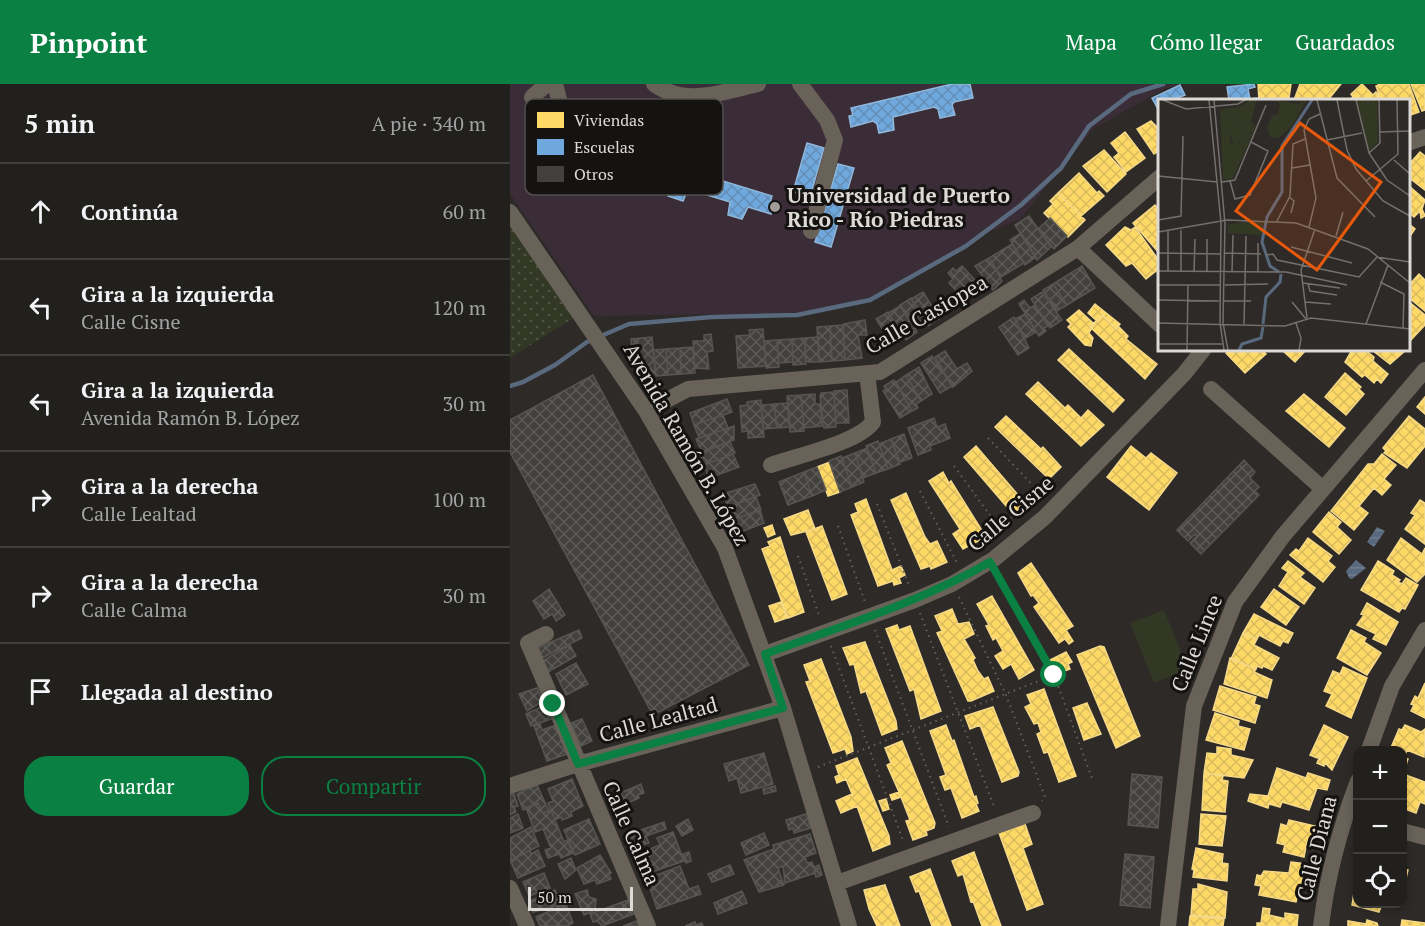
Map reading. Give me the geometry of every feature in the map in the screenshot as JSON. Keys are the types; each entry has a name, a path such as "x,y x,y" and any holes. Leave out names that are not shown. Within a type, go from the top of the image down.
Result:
{"street":[{"path":"532,97 547,84"},
{"path":"555,84 559,99"},
{"path":"654,84 667,94 693,98 758,84"},
{"path":"800,84 827,120 835,140 811,231"},
{"path":"1410,142 1425,136"},
{"name":"Calle Casiopea","path":"646,411 688,389 880,372 1078,248 1158,179"},
{"name":"Avenida Ramón B. López","path":"510,212 611,355 725,548 783,708 849,926"},
{"path":"1078,248 1158,323"},
{"name":"Calle Cisne","path":"765,654 915,600 990,562 1045,517 1184,374 1194,352"},
{"name":"Calle Lince","path":"1168,926 1194,706 1235,602 1283,536 1425,370"},
{"path":"771,465 854,437 868,429 873,422 867,373"},
{"path":"1211,389 1323,489"},
{"path":"1370,746 1392,686 1425,630"},
{"name":"Calle Calma","path":"546,634 528,644 648,926"},
{"name":"Calle Lealtad","path":"510,786 578,764 783,708"},
{"name":"Calle Diana","path":"1321,926 1325,894 1352,815 1355,800"},
{"path":"837,883 1033,813"},
{"path":"1407,832 1425,837"},
{"path":"510,888 527,926"}],"path":[{"path":"988,438 1041,494 999,527"},
{"path":"954,466 1012,545"},
{"path":"920,491 1006,694 1045,797 1033,813"},
{"path":"878,504 1000,825"},
{"path":"838,526 955,842"},
{"path":"798,556 910,858"},
{"path":"990,562 1054,675 1093,781"},
{"path":"816,768 1054,675"}],"shaded area":[{"name":"Universidad de Puerto Rico - Río Piedras","path":"510,84 1185,84 1166,88 1093,129 1020,219 974,238 931,268 877,299 808,313 594,316 510,194"}],"green space":[{"path":"510,226 575,317 510,358"},
{"path":"1164,610 1188,669 1154,683 1130,623"}],"water":[{"path":"1377,527 1385,531 1374,547 1367,542"},
{"path":"1356,560 1366,568 1352,579 1346,571"}],"building: Viviendas":[{"path":"1258,84 1291,84 1289,98 1259,99"},
{"path":"1300,84 1341,84 1329,99 1294,99"},
{"path":"1362,84 1373,95 1376,92 1380,99 1350,99 1353,97 1351,94"},
{"path":"1409,84 1419,112 1410,115 1410,99 1381,99 1376,86"},
{"path":"1411,84 1425,84 1425,110 1422,111"},
{"path":"1151,121 1158,128 1158,151 1154,154 1137,129"},
{"path":"1125,132 1145,158 1126,172 1114,157 1119,153 1111,143"},
{"path":"1104,150 1126,174 1107,192 1083,166"},
{"path":"1420,152 1425,156 1425,190 1410,179 1410,161"},
{"path":"1079,173 1097,193 1099,191 1104,196 1081,216 1058,193"},
{"path":"1410,187 1425,200 1422,209 1425,216 1421,218 1420,211 1414,217 1410,214"},
{"path":"1058,193 1085,220 1068,237 1044,213 1053,204 1050,201"},
{"path":"1155,205 1158,209 1158,252 1133,223"},
{"path":"1410,225 1415,229 1410,236"},
{"path":"1125,227 1131,230 1135,227 1158,259 1158,270 1146,279 1132,263 1126,266 1106,245"},
{"path":"1419,274 1425,280 1425,311 1410,299 1410,284"},
{"path":"1410,303 1425,315 1425,325 1410,341"},
{"path":"1095,304 1120,324 1116,329 1102,315 1097,321 1088,313"},
{"path":"1079,310 1094,324 1089,333 1093,338 1091,346 1085,345 1068,327 1071,324 1067,320"},
{"path":"1102,315 1116,329 1118,326 1128,336 1126,339 1157,364 1145,379 1090,327"},
{"path":"1069,349 1124,400 1113,412 1058,360"},
{"path":"1229,351 1263,351 1266,354 1245,373 1226,353"},
{"path":"1283,351 1305,351 1295,362"},
{"path":"1351,351 1366,351 1374,357 1373,361 1388,374 1381,383 1377,379 1374,383 1365,375 1362,377 1345,362"},
{"path":"1373,351 1405,351 1390,364"},
{"path":"1345,373 1361,387 1359,389 1364,394 1346,415 1325,397"},
{"path":"1038,382 1065,408 1068,405 1081,418 1088,410 1104,425 1081,446 1026,394"},
{"path":"1304,394 1345,428 1329,447 1286,411"},
{"path":"1425,397 1425,414 1417,407"},
{"path":"1006,416 1041,449 1043,447 1061,467 1049,479 995,427"},
{"path":"1409,416 1425,429 1425,446 1407,468 1384,453 1386,451 1383,448"},
{"path":"976,446 1025,503 1013,514 964,457"},
{"path":"1131,446 1146,458 1151,453 1177,473 1149,510 1107,477"},
{"path":"1382,454 1396,465 1384,479 1391,485 1382,495 1374,488 1359,506 1368,513 1354,530 1331,511 1368,464 1374,464"},
{"path":"830,462 840,492 828,496 817,467"},
{"path":"943,472 986,537 963,549 953,534 960,529 929,481"},
{"path":"906,493 925,537 930,544 937,541 947,562 931,569 930,566 921,569 891,500"},
{"path":"866,499 892,570 901,566 905,575 899,578 901,583 894,585 893,581 878,586 851,515 858,512 855,504"},
{"path":"1420,500 1425,503 1425,544 1405,529 1415,515 1411,513"},
{"path":"808,510 815,529 791,535 784,519"},
{"path":"1329,512 1341,522 1337,527 1351,540 1339,554 1313,532"},
{"path":"772,525 775,534 768,537 764,528"},
{"path":"822,526 847,594 832,600 806,532"},
{"path":"780,537 804,612 788,618 762,549 770,546 768,542"},
{"path":"1308,538 1332,556 1328,561 1335,567 1323,582 1290,555 1296,549 1299,551"},
{"path":"1401,538 1422,554 1425,548 1425,574 1417,582 1387,560"},
{"path":"1288,561 1304,573 1300,577 1315,588 1304,604 1279,586 1288,572 1282,568"},
{"path":"1378,561 1394,571 1392,575 1400,580 1398,582 1402,584 1406,578 1418,585 1405,609 1402,608 1399,612 1361,590"},
{"path":"1031,563 1073,626 1066,630 1073,641 1069,644 1065,639 1059,643 1034,607 1039,603 1033,595 1031,596 1018,573"},
{"path":"1274,589 1299,607 1286,625 1261,607"},
{"path":"992,596 1034,670 1019,679 1011,664 1003,669 995,656 1003,651 996,638 993,640 986,626 989,625 977,604"},
{"path":"781,602 787,618 775,622 769,606"},
{"path":"1367,603 1398,622 1386,645 1373,639 1376,634 1357,625 1364,615 1361,614"},
{"path":"952,609 958,624 969,622 974,634 964,639 975,658 973,660 978,671 984,679 988,677 994,691 971,701 968,701 937,633 942,631 935,616"},
{"path":"1254,614 1293,633 1288,643 1283,641 1280,646 1259,635 1257,639 1243,633"},
{"path":"897,625 899,630 910,626 941,711 921,719 914,689 910,691 886,629"},
{"path":"1351,630 1366,638 1364,642 1381,653 1367,675 1337,658"},
{"path":"1243,633 1257,639 1254,645 1279,658 1272,670 1263,666 1262,668 1257,666 1256,669 1231,659"},
{"path":"865,642 896,721 897,729 882,735 866,691 861,693 854,664 850,665 843,648"},
{"path":"1100,646 1104,647 1140,736 1116,748 1077,655"},
{"path":"1066,652 1072,662 1068,664 1070,669 1064,671 1062,667 1056,671 1050,660"},
{"path":"1230,658 1256,669 1254,672 1272,680 1267,698 1224,684"},
{"path":"821,659 851,737 853,751 847,754 845,749 833,753 806,682 810,681 804,665"},
{"path":"1343,667 1367,678 1351,718 1326,706 1332,694 1324,691 1333,671 1340,674"},
{"path":"1425,683 1425,718 1411,711 1414,705 1411,704 1415,696 1418,698"},
{"path":"1220,686 1256,697 1254,704 1260,706 1255,723 1213,710"},
{"path":"1044,689 1076,776 1059,782 1048,752 1044,753 1037,734 1041,732 1038,723 1034,724 1025,707 1031,704 1027,695"},
{"path":"1087,703 1101,734 1084,740 1073,708"},
{"path":"993,707 1019,772 1018,776 1002,782 980,725 970,729 965,716"},
{"path":"1215,713 1239,721 1238,726 1250,729 1244,750 1206,740"},
{"path":"946,725 978,803 976,804 979,811 962,818 951,788 945,790 940,777 946,775 930,731"},
{"path":"1324,725 1348,737 1332,770 1325,763 1324,766 1317,763 1320,756 1317,758 1310,755"},
{"path":"1405,725 1421,732 1425,729 1424,757 1407,750 1407,746 1392,746 1399,729 1402,730"},
{"path":"902,741 935,823 934,828 926,831 927,835 913,840 906,821 910,820 901,797 892,800 890,795 899,792 887,765 891,763 885,748"},
{"path":"1217,747 1231,749 1231,755 1253,760 1244,778 1204,773 1207,753 1217,754"},
{"path":"857,758 889,836 890,844 873,851 857,806 841,813 836,801 852,794 846,779 837,783 835,777 839,775 836,766"},
{"path":"1277,768 1306,778 1308,773 1330,780 1327,790 1317,788 1309,810 1282,802 1280,807 1269,804 1268,808 1248,801 1250,794 1268,796"},
{"path":"1204,773 1223,776 1222,780 1228,781 1225,812 1202,810"},
{"path":"1407,775 1425,782 1425,804 1420,802 1416,813 1407,810"},
{"path":"886,799 889,809 883,811 879,801"},
{"path":"1201,814 1226,816 1222,846 1199,844"},
{"path":"1289,820 1315,826 1312,842 1307,841 1304,857 1283,852 1285,845 1277,843 1281,824 1287,826"},
{"path":"1025,824 1032,844 1023,848 1043,904 1027,910 999,833"},
{"path":"1196,848 1223,854 1222,863 1228,864 1227,881 1193,877 1194,870 1192,869"},
{"path":"974,852 1001,926 982,926 973,901 971,902 963,874 958,876 952,861"},
{"path":"1291,862 1306,864 1296,902 1259,895 1261,886 1255,885 1257,875 1261,876 1264,871 1289,873"},
{"path":"930,869 951,926 932,926 919,891 916,892 910,877"},
{"path":"1198,884 1227,892 1225,918 1191,915 1193,889 1198,889"},
{"path":"885,885 900,926 877,926 869,909 864,890"},
{"path":"1263,908 1270,909 1269,915 1285,919 1285,913 1298,915 1297,926 1257,926 1257,923 1261,923"},
{"path":"1364,908 1380,908 1379,912"},
{"path":"1190,916 1224,919 1223,926 1189,926"},
{"path":"1367,920 1377,923 1378,926 1348,926 1348,921 1366,924"},
{"path":"1402,920 1425,923 1425,926 1401,926"}],"building: Escuelas":[{"path":"952,84 970,84 973,98 954,102 952,105 955,115 940,118 938,109 934,107 893,117 894,130 879,133 877,124 873,121 851,127 849,116 853,115 851,108"},
{"path":"1254,84 1255,87 1248,89 1250,99 1229,99 1227,87"},
{"path":"1180,85 1185,95 1175,99 1158,99 1158,109 1152,98"},
{"path":"807,143 824,148 810,197 793,192"},
{"path":"838,164 854,168 831,247 815,242"},
{"path":"723,181 772,196 770,203 774,204 771,214 748,207 742,219 728,215 730,202 707,195 723,195"},
{"path":"668,195 686,195 683,201"}],"building: Otros":[{"path":"1029,216 1051,247 1037,260 1015,225"},
{"path":"1050,218 1067,236 1054,249 1038,229"},
{"path":"1021,233 1036,257 1025,265 1010,240"},
{"path":"1012,244 1024,263 1001,277 989,258"},
{"path":"989,258 1002,281 993,290 975,266"},
{"path":"962,266 984,290 976,292 966,301 962,297 965,294 961,290 958,293 949,283 953,279 948,273 953,268 956,271"},
{"path":"1082,266 1095,288 1067,305 1053,284"},
{"path":"1053,284 1067,305 1057,311 1043,290"},
{"path":"923,292 933,308 937,306 943,316 928,326 911,299"},
{"path":"1042,292 1062,320 1050,328 1031,299"},
{"path":"911,298 926,322 915,329 900,305"},
{"path":"1024,300 1030,308 1035,305 1048,326 1044,328 1046,331 1039,336 1019,304"},
{"path":"900,306 917,332 906,340 888,313"},
{"path":"888,312 903,336 892,344 876,319"},
{"path":"1025,314 1036,332 1024,339 1015,319"},
{"path":"1014,317 1029,348 1018,355 999,327"},
{"path":"865,320 867,335 858,335 862,358 845,360 843,324"},
{"path":"843,325 845,360 832,361 830,326"},
{"path":"830,326 832,361 819,362 817,327"},
{"path":"763,329 766,366 738,368 736,336 750,335 749,330"},
{"path":"711,334 713,351 707,352 709,369 695,368 693,341 704,341 704,335"},
{"path":"652,337 656,374 641,375 639,352 632,352 631,339"},
{"path":"818,337 819,362 808,362 805,359 805,338"},
{"path":"805,338 806,364 793,365 792,339"},
{"path":"792,339 793,362 779,363 777,340"},
{"path":"777,340 779,367 766,368 764,341"},
{"path":"693,347 695,373 681,374 680,348"},
{"path":"680,348 681,374 668,375 666,349"},
{"path":"666,349 668,375 656,376 653,350"},
{"path":"945,351 957,369 967,363 972,371 953,387 935,357"},
{"path":"932,356 952,386 940,393 921,363"},
{"path":"919,367 932,394 921,401 906,375"},
{"path":"593,375 749,665 653,715 510,452 510,420"},
{"path":"906,375 921,401 916,404 918,408 912,411 896,382"},
{"path":"894,380 912,411 900,418 883,391 886,389 884,386"},
{"path":"847,390 849,423 836,423 834,391"},
{"path":"834,392 836,427 824,428 820,396 821,393"},
{"path":"815,394 815,404 820,404 822,426 804,428 801,395"},
{"path":"801,395 804,431 790,432 787,396"},
{"path":"727,399 732,412 694,425 690,413"},
{"path":"761,400 764,437 748,438 748,431 742,432 740,406 747,405 747,402"},
{"path":"788,403 790,427 777,428 774,404"},
{"path":"774,404 777,428 763,429 761,405"},
{"path":"723,415 728,428 699,438 694,425"},
{"path":"934,418 937,427 945,424 950,438 930,446 931,450 918,455 908,428"},
{"path":"734,426 734,440 703,451 699,446 696,439"},
{"path":"904,434 912,458 900,462 891,439"},
{"path":"891,439 900,464 888,469 879,444"},
{"path":"878,441 888,469 876,473 866,446"},
{"path":"730,442 735,453 704,465 699,453"},
{"path":"867,448 876,473 863,478 855,453"},
{"path":"855,453 864,482 852,487 842,458"},
{"path":"733,454 739,467 709,478 704,465"},
{"path":"841,456 852,487 840,492 829,461"},
{"path":"1244,460 1255,472 1250,478 1259,487 1255,491 1259,495 1201,554 1190,543 1197,536 1195,534 1188,541 1177,530"},
{"path":"817,467 826,490 812,496 804,472"},
{"path":"804,472 812,496 788,505 779,482"},
{"path":"755,484 760,495 728,507 723,494"},
{"path":"756,497 761,510 733,520 728,507"},
{"path":"760,510 764,523 741,532 736,519"},
{"path":"549,589 565,615 556,621 552,614 544,619 533,601"},
{"path":"579,630 582,638 542,658 537,648"},
{"path":"570,645 576,656 548,672 542,661"},
{"path":"576,663 588,684 566,695 556,674"},
{"path":"537,688 543,701 527,711 519,694"},
{"path":"548,704 554,718 531,726 526,714"},
{"path":"582,719 592,741 581,746 571,723"},
{"path":"540,724 542,730 556,725 567,754 547,761 534,726"},
{"path":"764,753 773,784 741,793 737,778 729,781 724,764"},
{"path":"1132,774 1162,777 1158,828 1128,825"},
{"path":"572,779 583,806 571,812 572,816 555,820 548,803 553,801 548,789"},
{"path":"641,784 644,793 638,795 639,798 614,809 609,798"},
{"path":"537,785 549,811 543,813 538,803 523,810 517,794"},
{"path":"775,786 776,791 764,794 763,789"},
{"path":"514,794 518,806 514,807 516,812 510,815 510,795"},
{"path":"538,803 543,813 551,810 564,842 567,840 573,853 561,858 559,854 548,858 545,850 551,848 543,829 535,832 526,808"},
{"path":"518,814 523,828 510,833 510,818"},
{"path":"806,814 811,828 794,833 793,828 789,830 786,820"},
{"path":"589,819 600,844 575,855 564,830"},
{"path":"688,819 693,830 682,836 676,826"},
{"path":"664,822 666,829 646,836 649,843 628,849 624,836"},
{"path":"531,827 539,846 511,860 510,838"},
{"path":"673,832 684,861 643,875 635,855 660,845 657,838"},
{"path":"764,833 769,845 746,855 741,843"},
{"path":"810,834 816,853 805,857 807,863 812,862 814,867 819,865 822,875 816,877 815,873 785,883 783,866 778,868 784,885 759,892 744,860 774,849 773,845"},
{"path":"530,850 531,854 538,850 545,866 518,878 510,860"},
{"path":"689,852 691,861 686,863 683,854"},
{"path":"1125,854 1154,857 1150,908 1120,905"},
{"path":"600,855 611,873 609,874 611,879 597,884 595,880 584,884 577,868"},
{"path":"571,858 576,870 565,879 558,864"},
{"path":"730,865 734,874 712,882 708,874"},
{"path":"680,866 689,889 698,886 701,894 657,909 647,879"},
{"path":"544,873 550,888 529,896 523,882"},
{"path":"555,890 561,905 533,912 530,901"},
{"path":"587,890 589,897 596,899 595,910 584,915 575,894"},
{"path":"742,891 747,903 718,914 714,903"},
{"path":"628,900 634,914 602,926 597,921 593,922 590,914"},
{"path":"566,904 573,923 567,926 540,926 536,917"},
{"path":"637,921 639,926 623,926"},
{"path":"695,922 696,925 702,923 703,926 685,926"}],"waterway":[{"path":"510,386 523,382 555,365 587,342 629,324 712,317 797,315 870,300 966,246 1021,205 1061,168 1089,126 1131,94 1163,84"}],"place":[{"name":"Universidad de Puerto Rico - Río Piedras","path":"775,207"}],"route":[{"path":"553,704 578,764 783,708 765,654 915,600 952,584 990,562 1054,675"}]}
